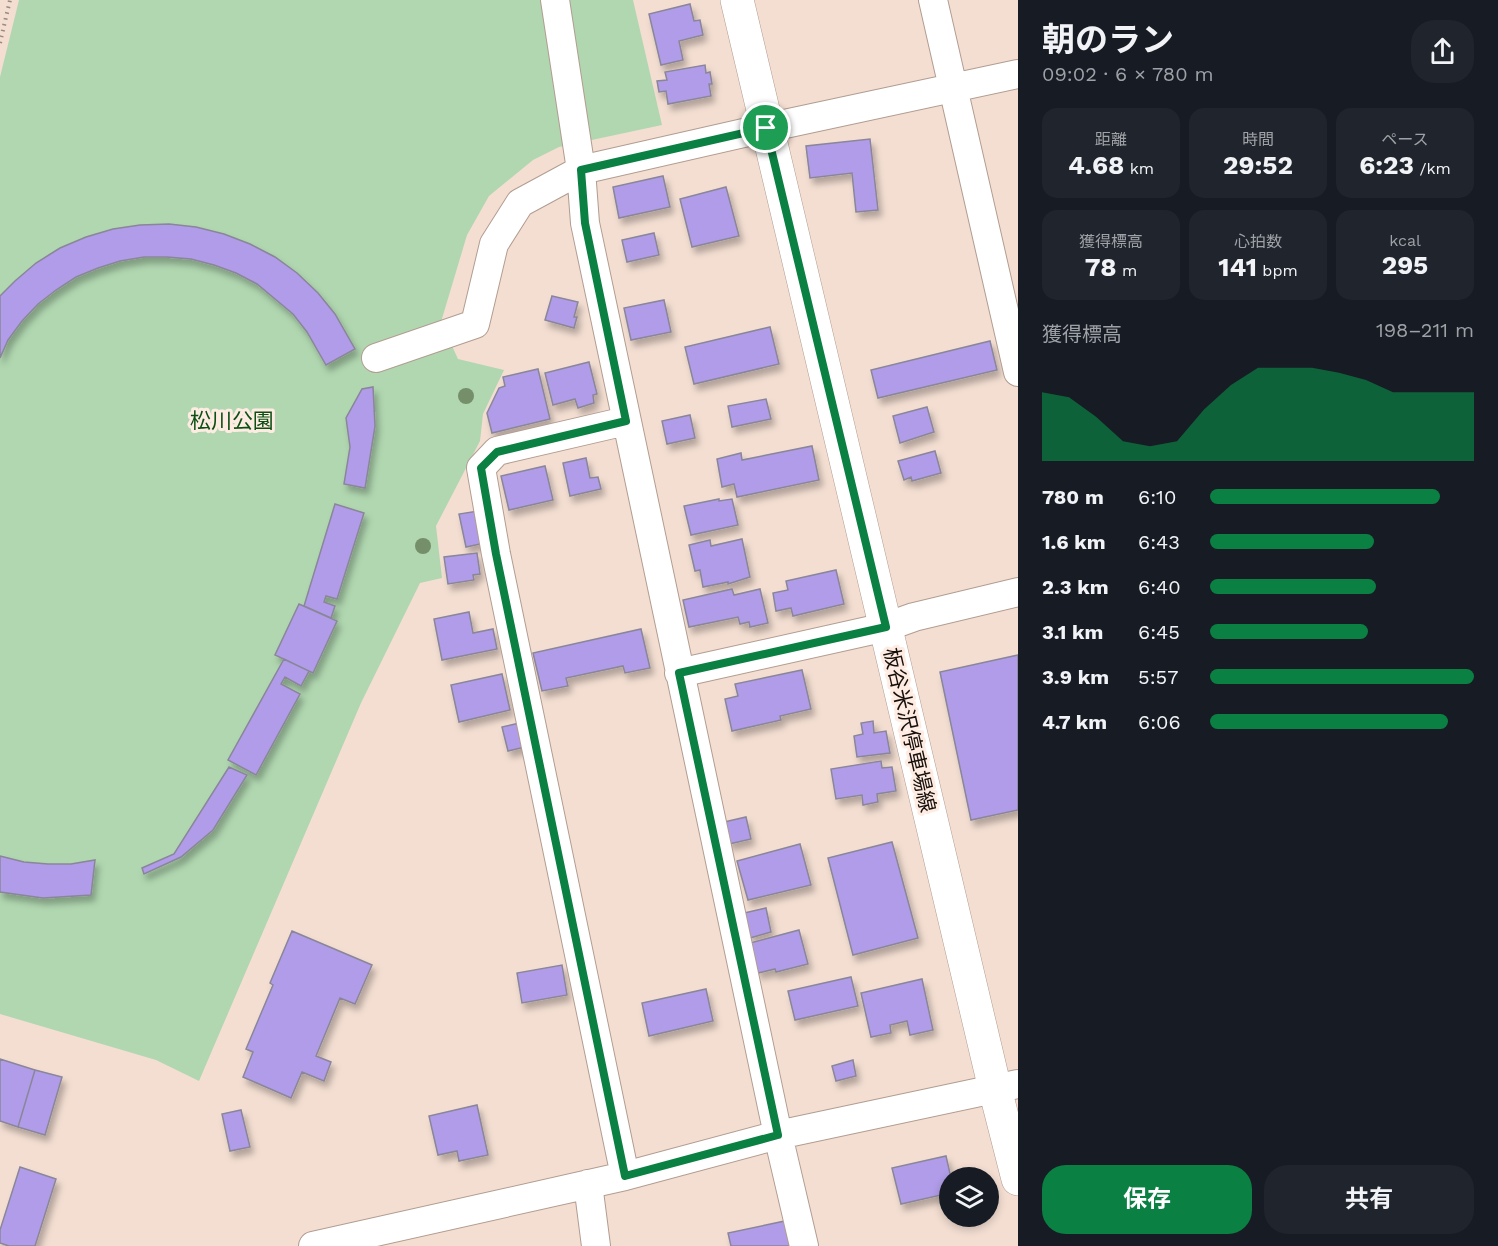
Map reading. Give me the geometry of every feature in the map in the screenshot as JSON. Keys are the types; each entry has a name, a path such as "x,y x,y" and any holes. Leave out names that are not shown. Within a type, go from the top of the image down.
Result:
{"main road":[{"name":"板谷米沢停車場線","path":"737,0 886,627 1006,1086 1018,1179"}],"street":[{"path":"555,0 581,170 585,223 679,673 804,1246"},
{"path":"933,0 1018,372"},
{"path":"376,358 475,324 494,244 520,203 581,170 1018,74"},
{"path":"625,1176 496,554 481,468 497,452 626,421"},
{"path":"679,673 886,627 914,617 1018,592"},
{"path":"313,1246 435,1233 588,1184 778,1135 1006,1086"},
{"path":"588,1184 596,1246"}],"path":[{"path":"0,43 10,0"}],"green space":[{"name":"松川公園","path":"19,0 633,0 662,125 559,147 533,160 489,196 467,235 441,322 458,359 504,370 483,414 480,441 436,526 442,578 420,583 361,703 199,1081 156,1060 0,1014 0,77"}],"building":[{"path":"690,4 694,21 700,20 703,35 679,41 683,60 661,65 649,14"},
{"path":"705,65 706,73 710,72 711,96 668,104 666,91 659,92 657,81 667,80 665,72"},
{"path":"870,139 878,210 856,212 852,173 810,178 806,146"},
{"path":"663,176 670,207 619,218 613,187"},
{"path":"726,187 739,236 692,247 680,199"},
{"path":"169,224 196,227 224,234 275,257 297,273 318,293 335,314 355,349 326,365 307,332 293,314 257,284 236,273 191,259 144,257 98,268 76,277 56,290 22,321 8,340 0,358 0,296 36,263 60,248 113,229"},
{"path":"654,233 659,255 627,262 622,240"},
{"path":"552,296 578,302 574,328 545,320"},
{"path":"664,300 671,332 631,340 624,308"},
{"path":"770,327 779,364 694,384 685,347"},
{"path":"990,341 997,370 878,398 871,370"},
{"path":"589,362 597,394 593,395 594,403 578,408 575,399 553,405 545,373"},
{"path":"538,369 550,419 492,433 487,413 499,388 505,386 503,377"},
{"path":"373,387 375,426 365,488 344,484 350,447 346,418 362,389"},
{"path":"766,399 771,419 732,427 728,406"},
{"path":"927,407 934,432 900,443 893,416"},
{"path":"690,415 695,438 667,444 662,421"},
{"path":"812,446 819,480 737,497 734,484 722,487 717,459 741,453 742,460"},
{"path":"935,451 941,473 912,481 911,477 904,480 898,461"},
{"path":"586,458 590,478 598,477 601,489 570,496 563,463"},
{"path":"545,466 553,500 509,510 501,476"},
{"path":"719,499 719,501 732,499 738,525 691,535 684,506"},
{"path":"335,504 364,513 337,599 326,596 324,602 335,606 331,618 304,606"},
{"path":"478,511 485,543 466,547 459,514"},
{"path":"742,539 750,577 728,584 728,582 703,587 700,570 695,571 689,545 710,540 711,546"},
{"path":"477,553 480,574 473,575 474,580 448,584 444,557"},
{"path":"836,570 844,604 793,616 791,608 776,611 773,593 788,590 786,581"},
{"path":"732,589 734,595 760,589 768,623 750,627 749,622 740,624 738,617 689,627 683,600"},
{"path":"299,604 337,621 313,673 275,655"},
{"path":"469,612 473,633 493,629 497,649 442,660 434,619"},
{"path":"641,629 650,668 625,673 623,666 566,678 568,686 542,691 533,653"},
{"path":"1018,655 1018,810 971,820 940,672"},
{"path":"284,659 309,671 301,686 285,677 281,684 300,694 256,775 228,760"},
{"path":"802,670 811,709 780,716 781,720 732,731 725,699 738,696 735,684"},
{"path":"502,674 510,710 459,722 451,685"},
{"path":"873,721 874,733 886,731 890,753 857,757 854,736 863,734 861,723"},
{"path":"524,722 529,746 508,751 502,727"},
{"path":"881,761 882,768 892,767 896,791 877,794 878,802 863,805 862,795 836,799 831,769"},
{"path":"229,767 247,775 213,830 181,857 144,874 142,868 174,854"},
{"path":"746,817 751,839 729,844 724,822"},
{"path":"892,842 918,938 853,955 828,858"},
{"path":"800,844 811,885 748,900 737,861"},
{"path":"0,856 24,862 48,864 71,864 95,860 91,895 43,898 0,892"},
{"path":"766,908 771,932 750,938 744,913"},
{"path":"799,930 808,964 776,972 775,969 758,973 750,943"},
{"path":"292,931 372,965 355,1004 340,998 316,1056 331,1062 324,1081 302,1072 291,1098 243,1077 253,1052 246,1049 273,985 270,983"},
{"path":"562,965 567,995 522,1003 517,973"},
{"path":"851,977 858,1006 795,1020 788,991"},
{"path":"922,979 933,1030 910,1035 907,1021 890,1025 891,1033 871,1037 861,993"},
{"path":"706,989 713,1021 649,1036 642,1003"},
{"path":"0,1059 35,1070 18,1127 0,1121"},
{"path":"853,1060 856,1076 836,1081 832,1066"},
{"path":"35,1070 62,1077 45,1135 18,1127"},
{"path":"477,1105 488,1155 459,1161 457,1151 438,1155 429,1116"},
{"path":"241,1110 250,1147 230,1151 222,1114"},
{"path":"946,1156 948,1167 939,1167 939,1195 901,1204 892,1168"},
{"path":"20,1167 56,1179 35,1246 9,1246 0,1243 0,1230"},
{"path":"785,1221 790,1246 731,1246 728,1233"}],"route":[{"path":"766,128 886,627 679,673 778,1135 625,1176 496,554 481,468 497,452 626,421 585,223 581,170 766,128"}]}
